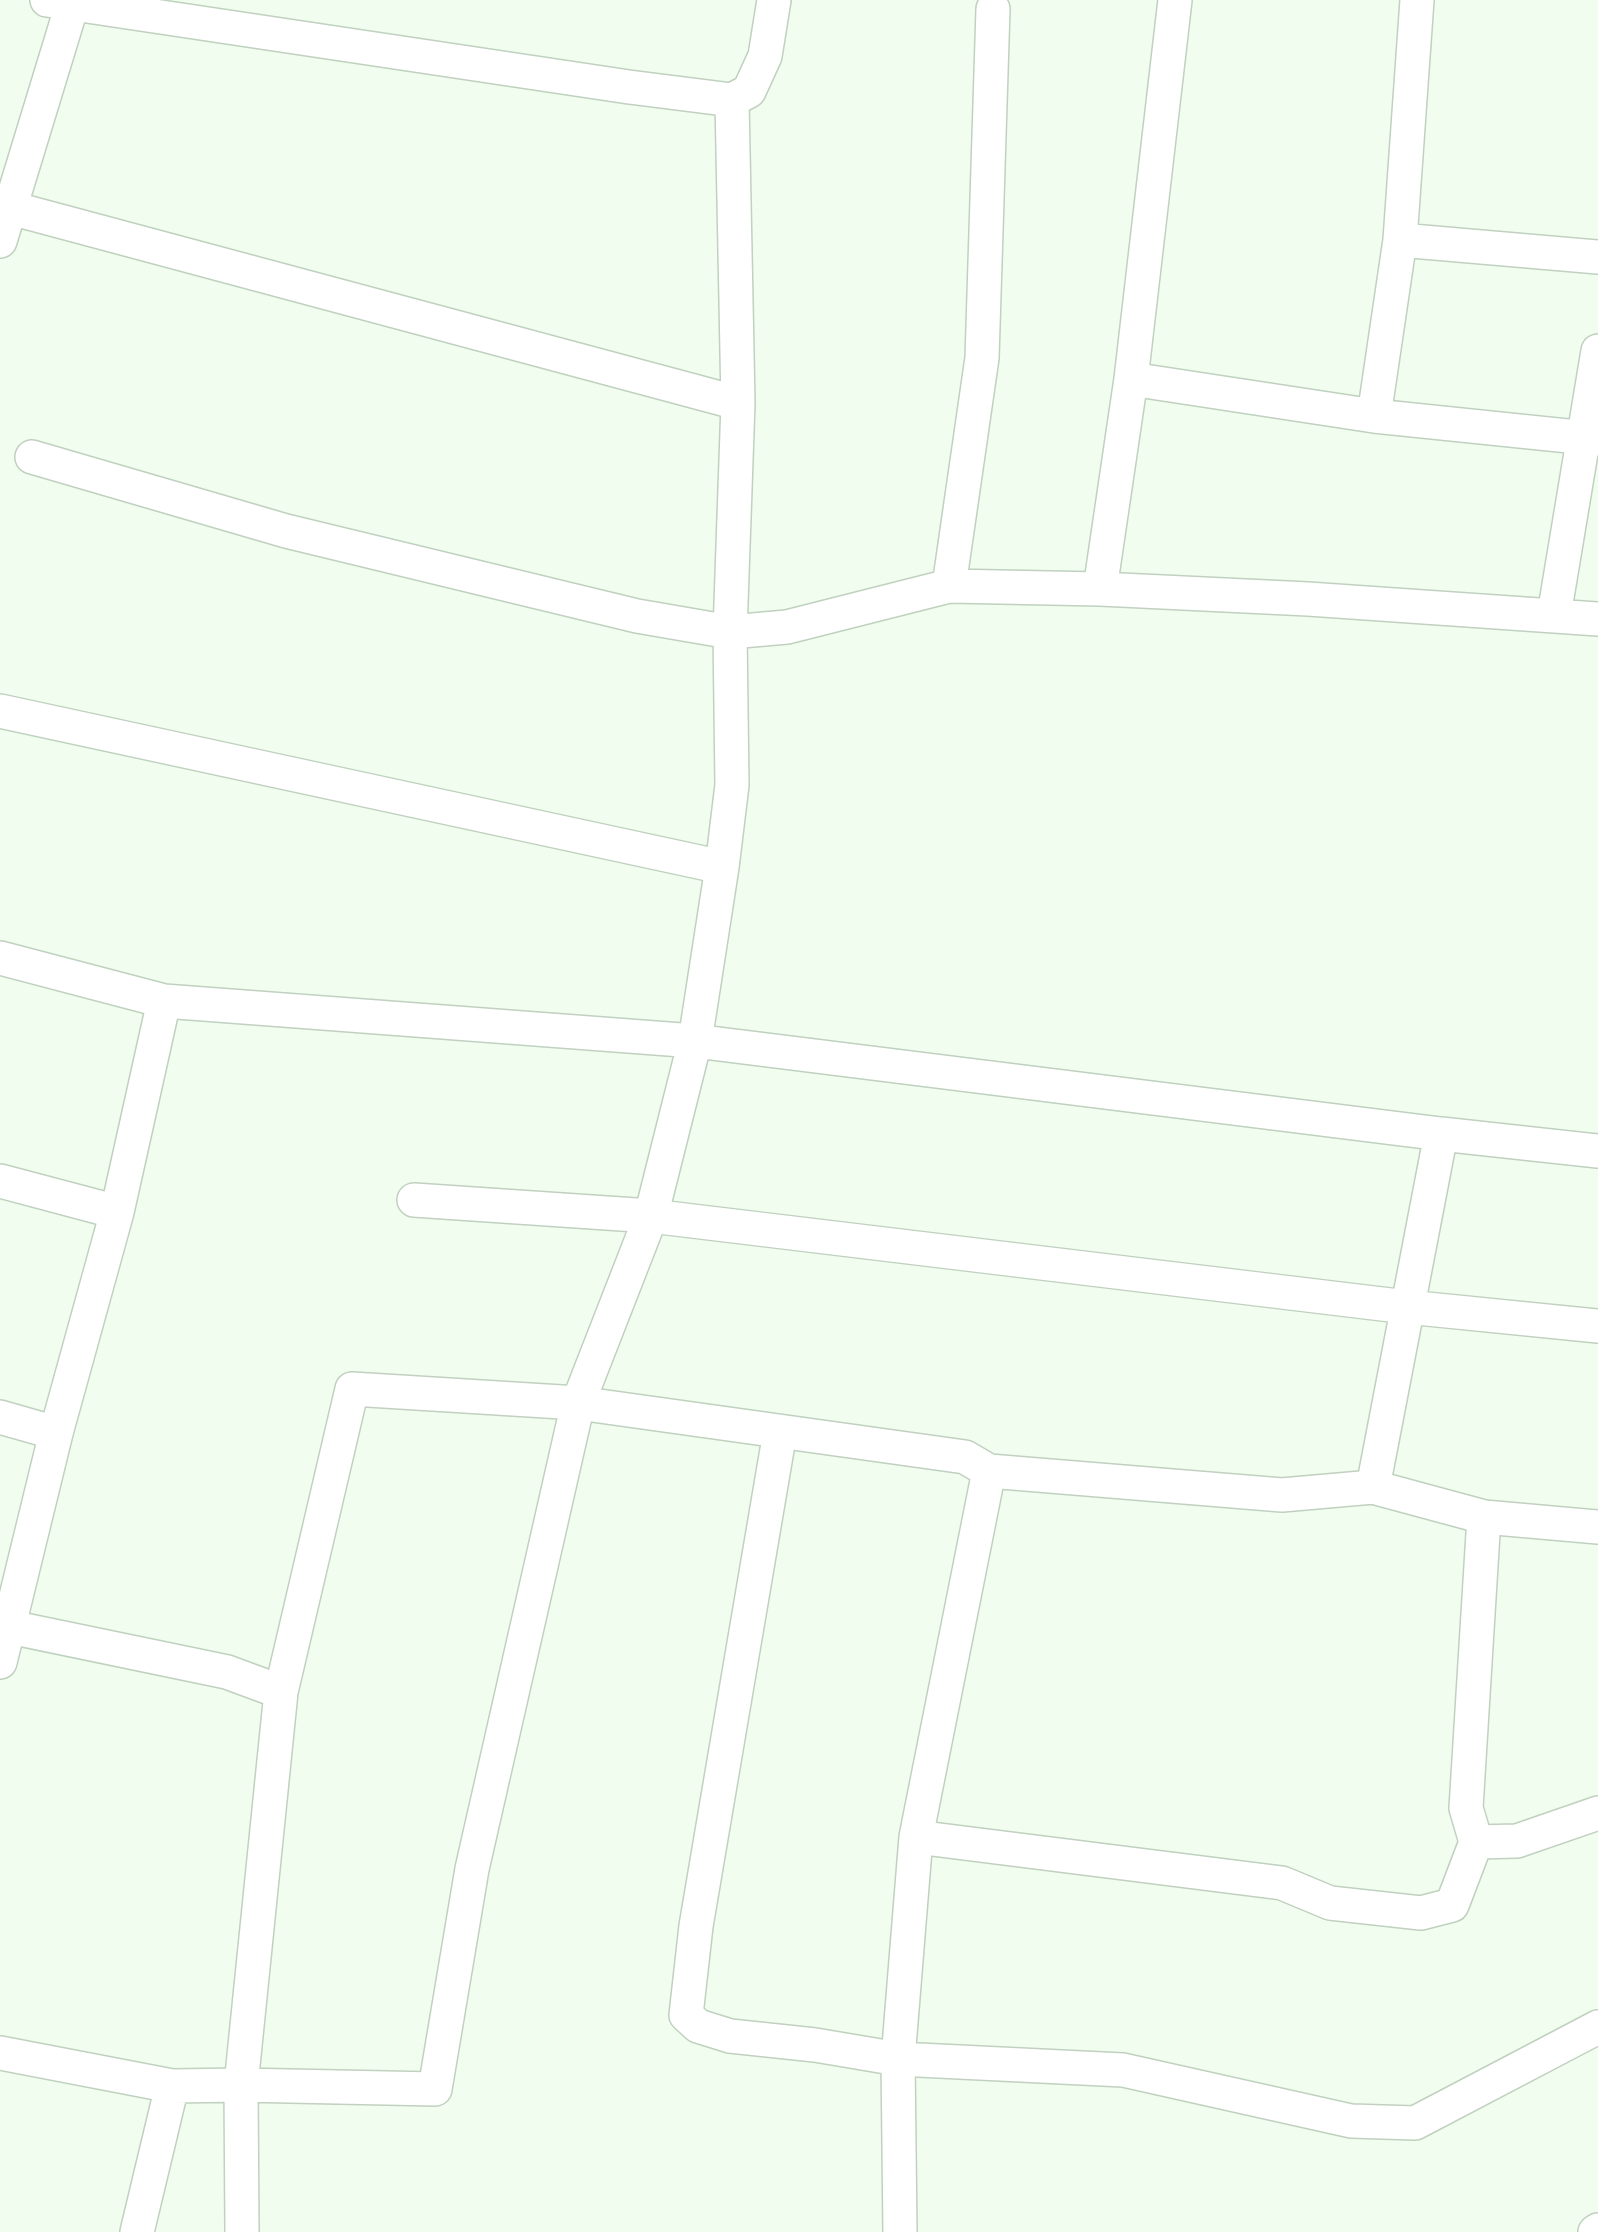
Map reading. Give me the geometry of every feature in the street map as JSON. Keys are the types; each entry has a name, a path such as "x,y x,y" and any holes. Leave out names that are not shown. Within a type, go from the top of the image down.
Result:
{"street":[{"path":"0,241 11,208 59,2 618,86 732,99 749,92 765,56 774,0"},
{"path":"1100,589 1131,379 1175,0"},
{"path":"1374,416 1400,240 1417,0"},
{"path":"949,586 982,358 993,9"},
{"path":"0,2053 172,2086 435,2089 471,1869 578,1403 651,1216 695,1041 722,867 732,785 730,632 738,403 732,99"},
{"path":"11,208 738,403"},
{"path":"1400,240 1598,257"},
{"path":"1554,615 1590,438 1598,351"},
{"path":"1131,379 1374,416 1590,438"},
{"path":"32,457 286,531 637,616 730,632 787,627 949,586 1100,589 1308,599 1598,619"},
{"path":"0,711 722,867"},
{"path":"0,958 164,1001 695,1041 1441,1134 1598,1150"},
{"path":"0,1662 4,1626 117,1212 164,1001"},
{"path":"1373,1487 1441,1134"},
{"path":"0,1181 117,1212"},
{"path":"414,1200 651,1216 1407,1307 1598,1326"},
{"path":"242,2232 241,2085 281,1692 352,1389 578,1403 965,1457 989,1471 1282,1495 1373,1487 1484,1517 1598,1527"},
{"path":"0,1417 56,1433"},
{"path":"780,1432 696,1926 686,2015 698,2026 730,2036 815,2045 898,2060 1123,2070 1351,2121 1414,2122 1598,2027"},
{"path":"900,2232 898,2060 916,1837 989,1471"},
{"path":"916,1837 1282,1883 1330,1903 1421,1913 1452,1905 1476,1842 1466,1808 1484,1517"},
{"path":"4,1626 227,1672 281,1692"},
{"path":"1476,1842 1517,1841 1598,1813"},
{"path":"137,2232 172,2086"}]}
